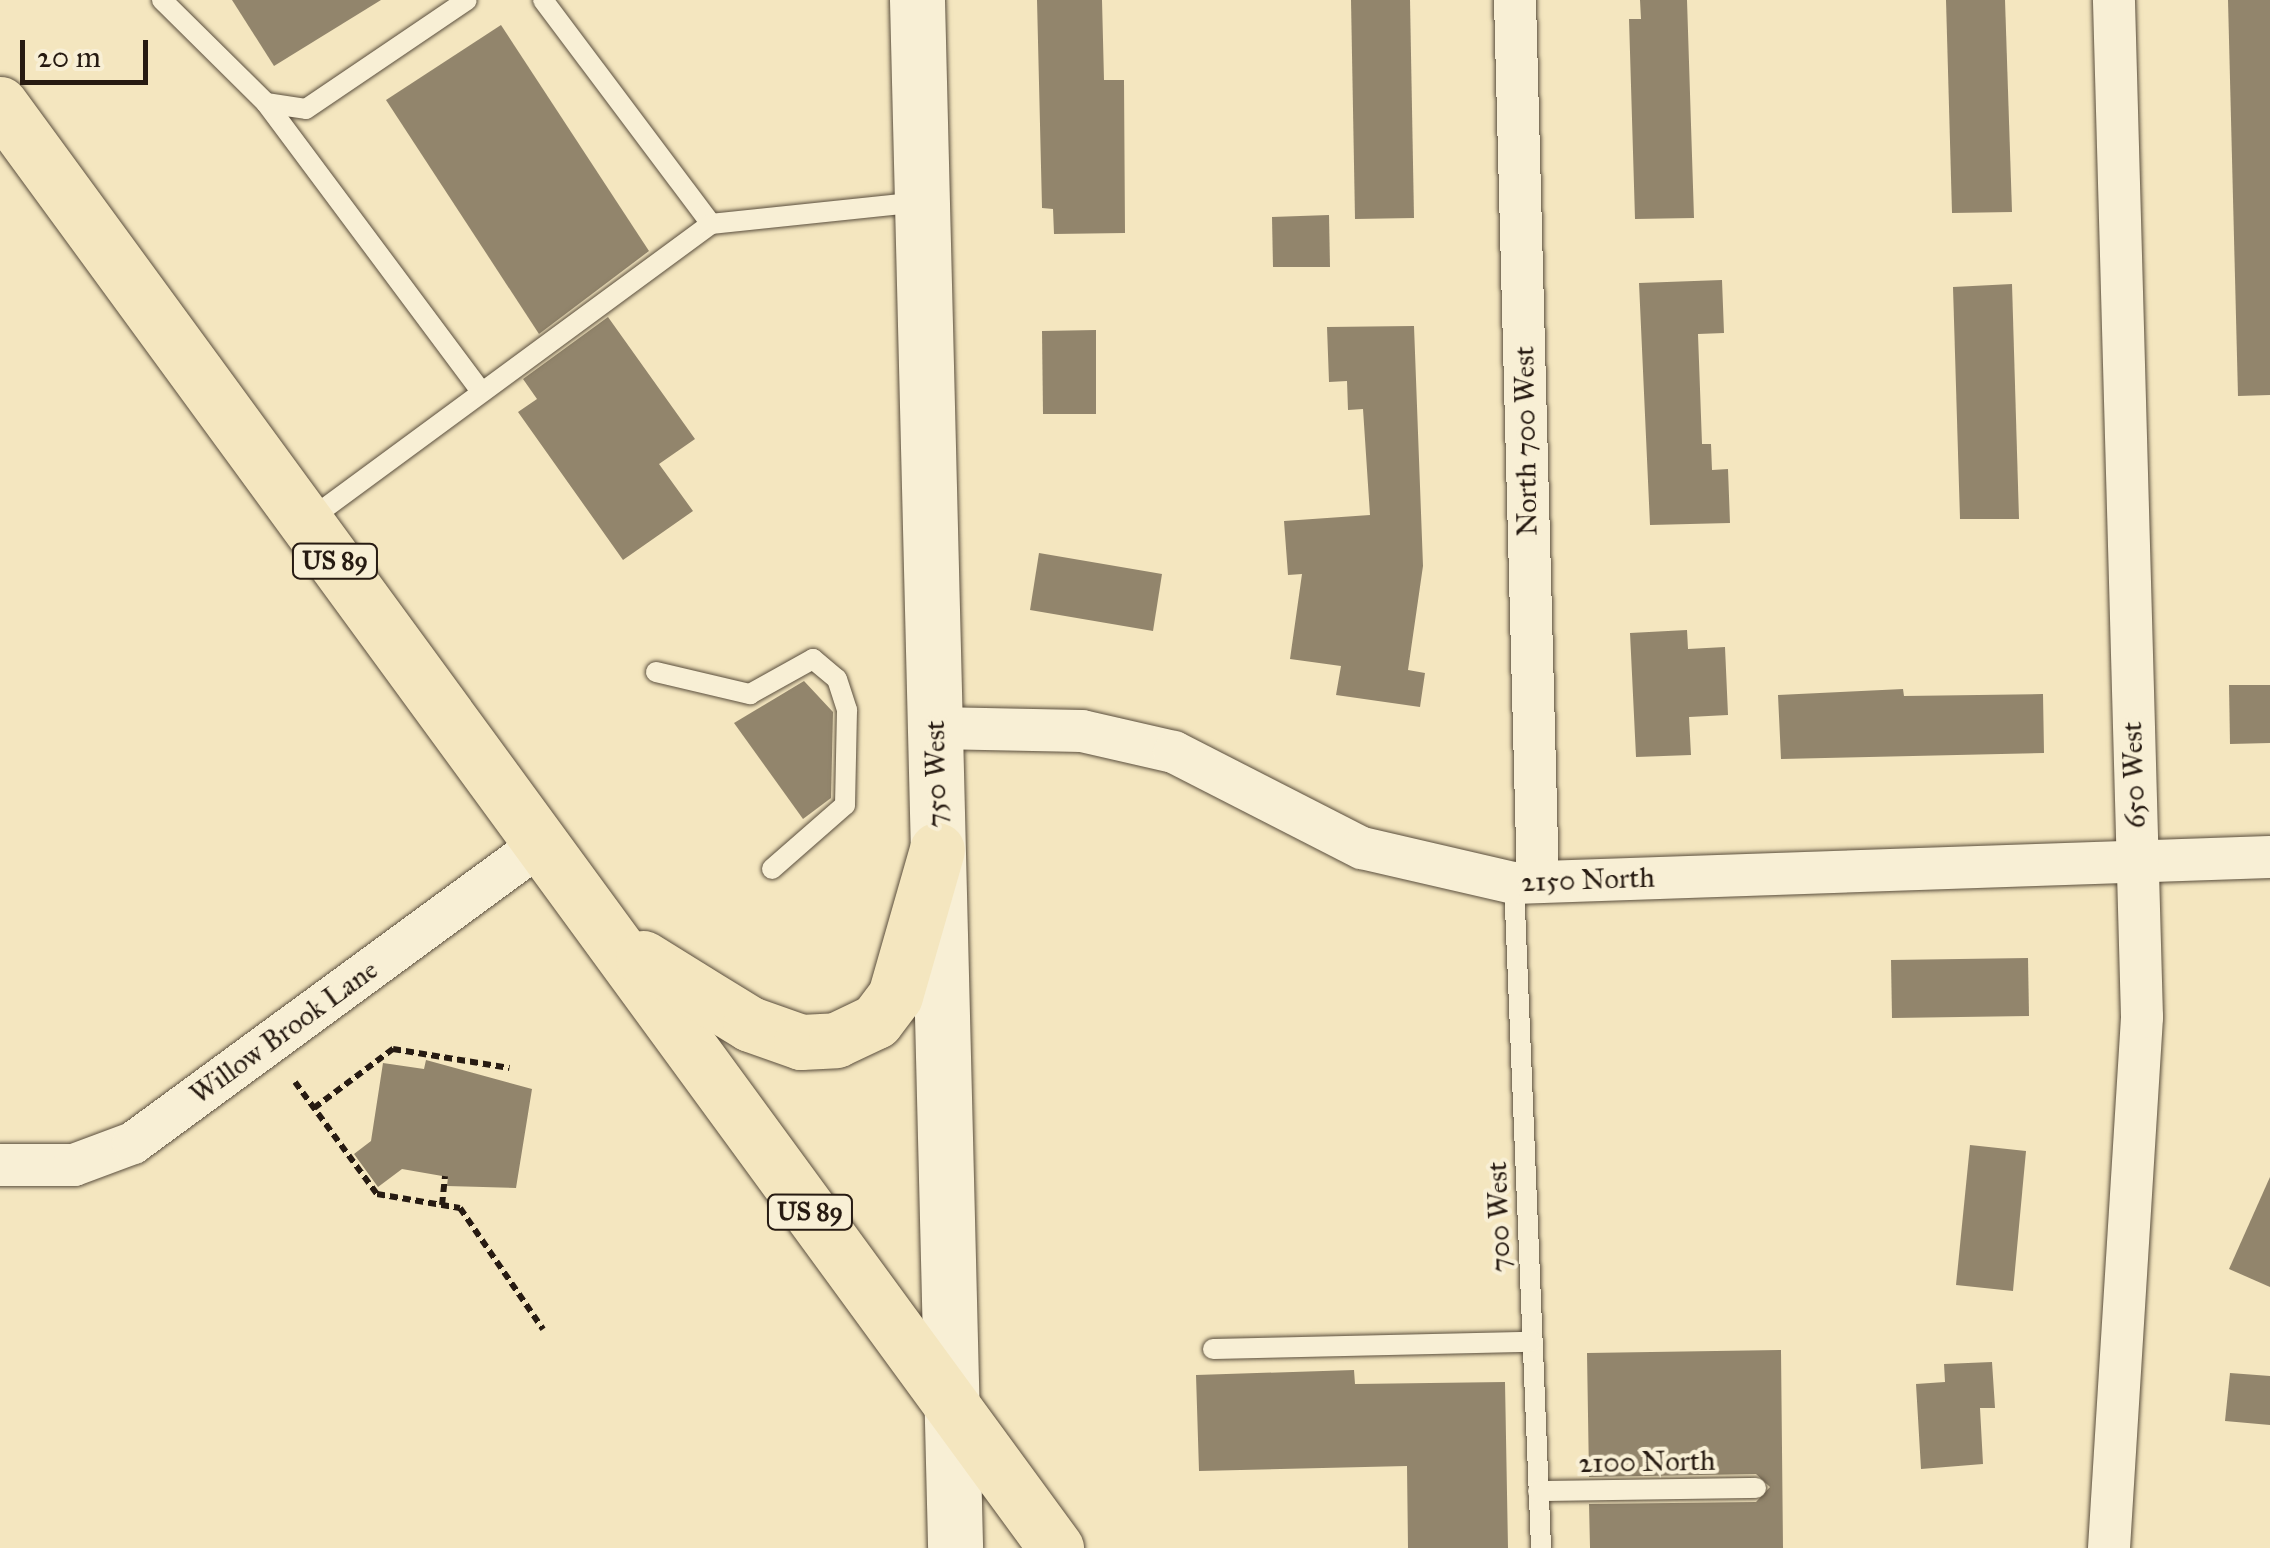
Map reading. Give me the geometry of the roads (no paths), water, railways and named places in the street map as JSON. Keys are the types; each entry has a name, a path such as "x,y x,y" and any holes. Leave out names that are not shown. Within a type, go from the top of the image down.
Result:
{"main road":[{"name":"US 89","path":"0,104 306,522 546,840 1056,1548"},
{"path":"615,940 750,1024 800,1042 836,1040 876,1020 894,996 937,850"}],"street":[{"name":"750 West","path":"917,0 955,1548"},
{"name":"North 700 West","path":"1515,0 1526,882"},
{"name":"650 West","path":"2109,1548 2112,1409 2140,1106 2114,0"},
{"name":"2150 North","path":"936,728 1082,731 1174,752 1362,848 1526,882 2270,858"},
{"name":"Willow Brook Lane","path":"0,1165 74,1166 133,1143 546,840"}],"lane":[{"path":"162,0 266,103 481,392"},
{"path":"266,103 306,110 466,0"},
{"path":"543,0 712,224"},
{"path":"306,522 712,224 922,202"},
{"path":"656,672 750,694 813,659 837,679 847,710 846,806 772,868"},
{"name":"700 West","path":"1526,882 1532,1342 1541,1548"},
{"path":"1213,1349 1532,1342"},
{"name":"2100 North","path":"1538,1491 1756,1488"}]}
